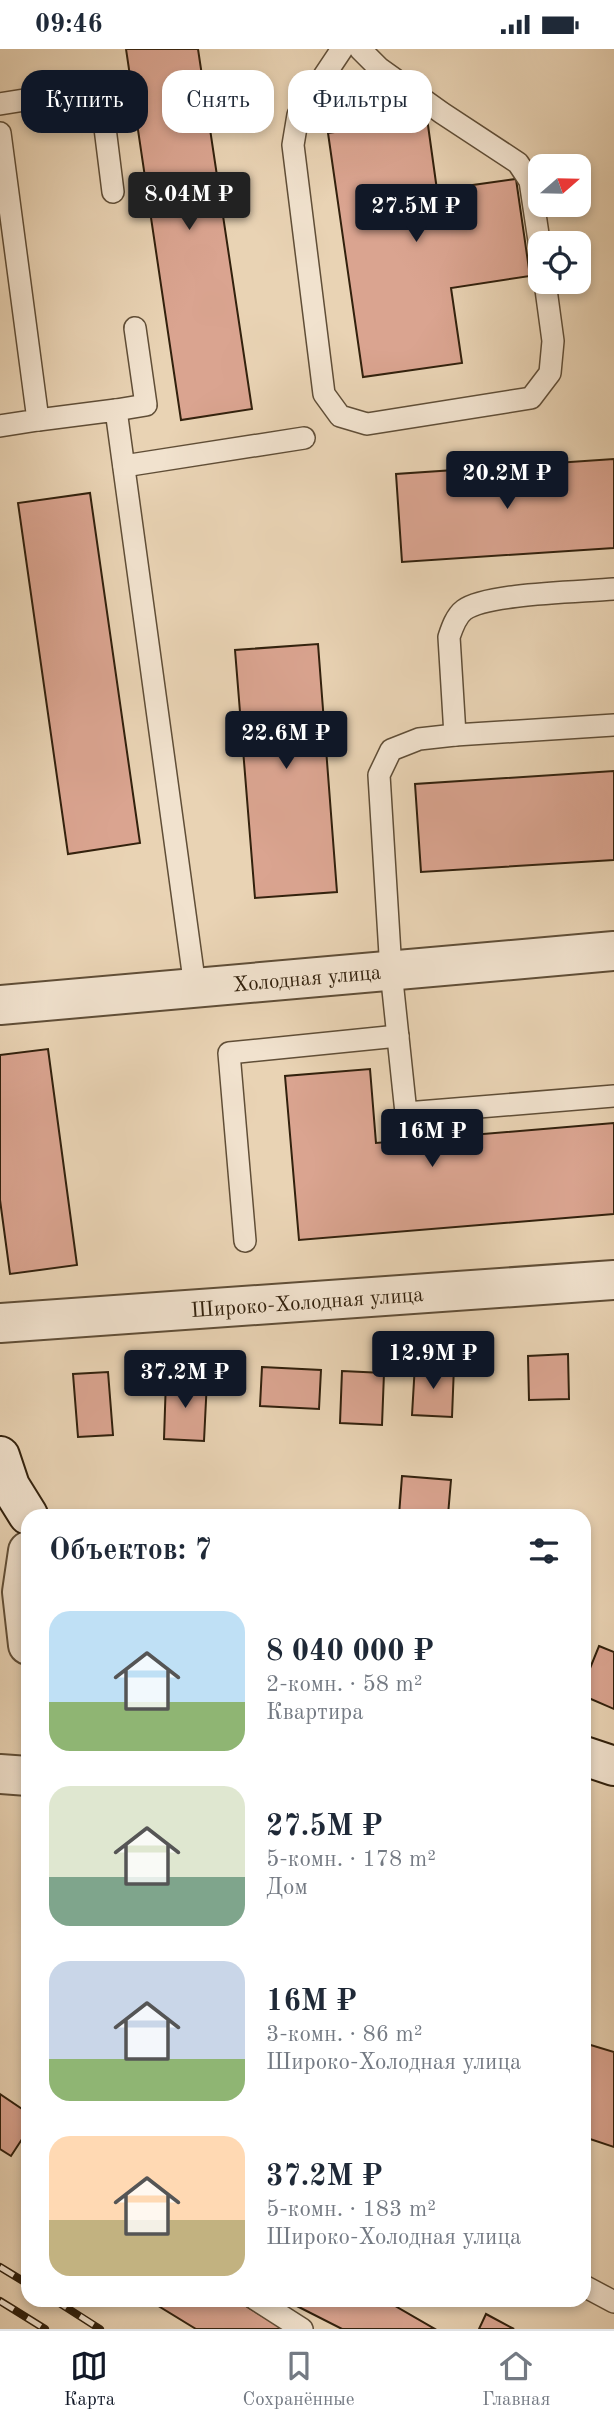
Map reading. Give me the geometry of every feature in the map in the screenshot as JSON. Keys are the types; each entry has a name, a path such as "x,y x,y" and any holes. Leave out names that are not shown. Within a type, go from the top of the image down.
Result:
{"street":[{"name":"Холодная улица","path":"0,1005 614,951"},
{"name":"Широко-Холодная улица","path":"0,1323 614,1280"},
{"path":"591,1758 614,1766"},
{"path":"0,1774 21,1776"}],"lane":[{"path":"342,49 298,115 293,145 324,394 340,416 367,424 531,398 550,373 553,341 547,294"},
{"path":"360,49 379,68 442,114 518,163 530,181 538,231"},
{"path":"0,104 100,88 113,192"},
{"path":"0,133 38,420"},
{"path":"0,426 146,405 135,328"},
{"path":"116,410 195,987"},
{"path":"124,466 304,438"},
{"path":"455,735 449,638 453,625 464,610 484,601 614,589"},
{"path":"614,725 418,739 390,750 379,775 391,971 406,1113 614,1096"},
{"path":"246,1241 229,1053 398,1036"},
{"path":"591,2290 614,2302"},
{"path":"268,2307 302,2329"}],"building":[{"path":"126,49 198,49 201,70 162,70 162,133 211,133 252,409 181,420 138,133 148,133 148,70 129,70"},
{"path":"328,133 429,133 437,190 516,179 528,276 451,288 462,363 363,377"},
{"path":"614,459 614,548 402,562 396,474"},
{"path":"90,493 140,843 68,854 18,503"},
{"path":"318,644 337,892 255,898 235,650"},
{"path":"614,771 614,860 421,872 415,784"},
{"path":"48,1049 77,1265 10,1274 0,1200 0,1055"},
{"path":"370,1069 376,1143 614,1123 614,1214 299,1240 285,1076"},
{"path":"568,1354 569,1399 529,1400 528,1356"},
{"path":"415,1364 454,1366 452,1417 412,1415"},
{"path":"262,1367 321,1370 319,1409 260,1406"},
{"path":"342,1371 384,1373 382,1425 340,1423"},
{"path":"108,1372 113,1435 78,1437 73,1374"},
{"path":"166,1379 207,1380 204,1441 164,1439"},
{"path":"402,1476 451,1480 449,1509 399,1509"},
{"path":"599,1646 614,1652 614,1709 591,1699 591,1666"},
{"path":"591,2045 614,2052 614,2147 591,2139"},
{"path":"0,2094 21,2108 21,2141 11,2156 0,2149"},
{"path":"160,2307 247,2307 284,2329 196,2329"},
{"path":"299,2307 397,2307 435,2329 342,2329"},
{"path":"486,2314 514,2329 479,2329"}],"railway":[{"path":"0,2267 21,2280"},
{"path":"0,2301 45,2329"},
{"path":"66,2307 100,2329"}]}
